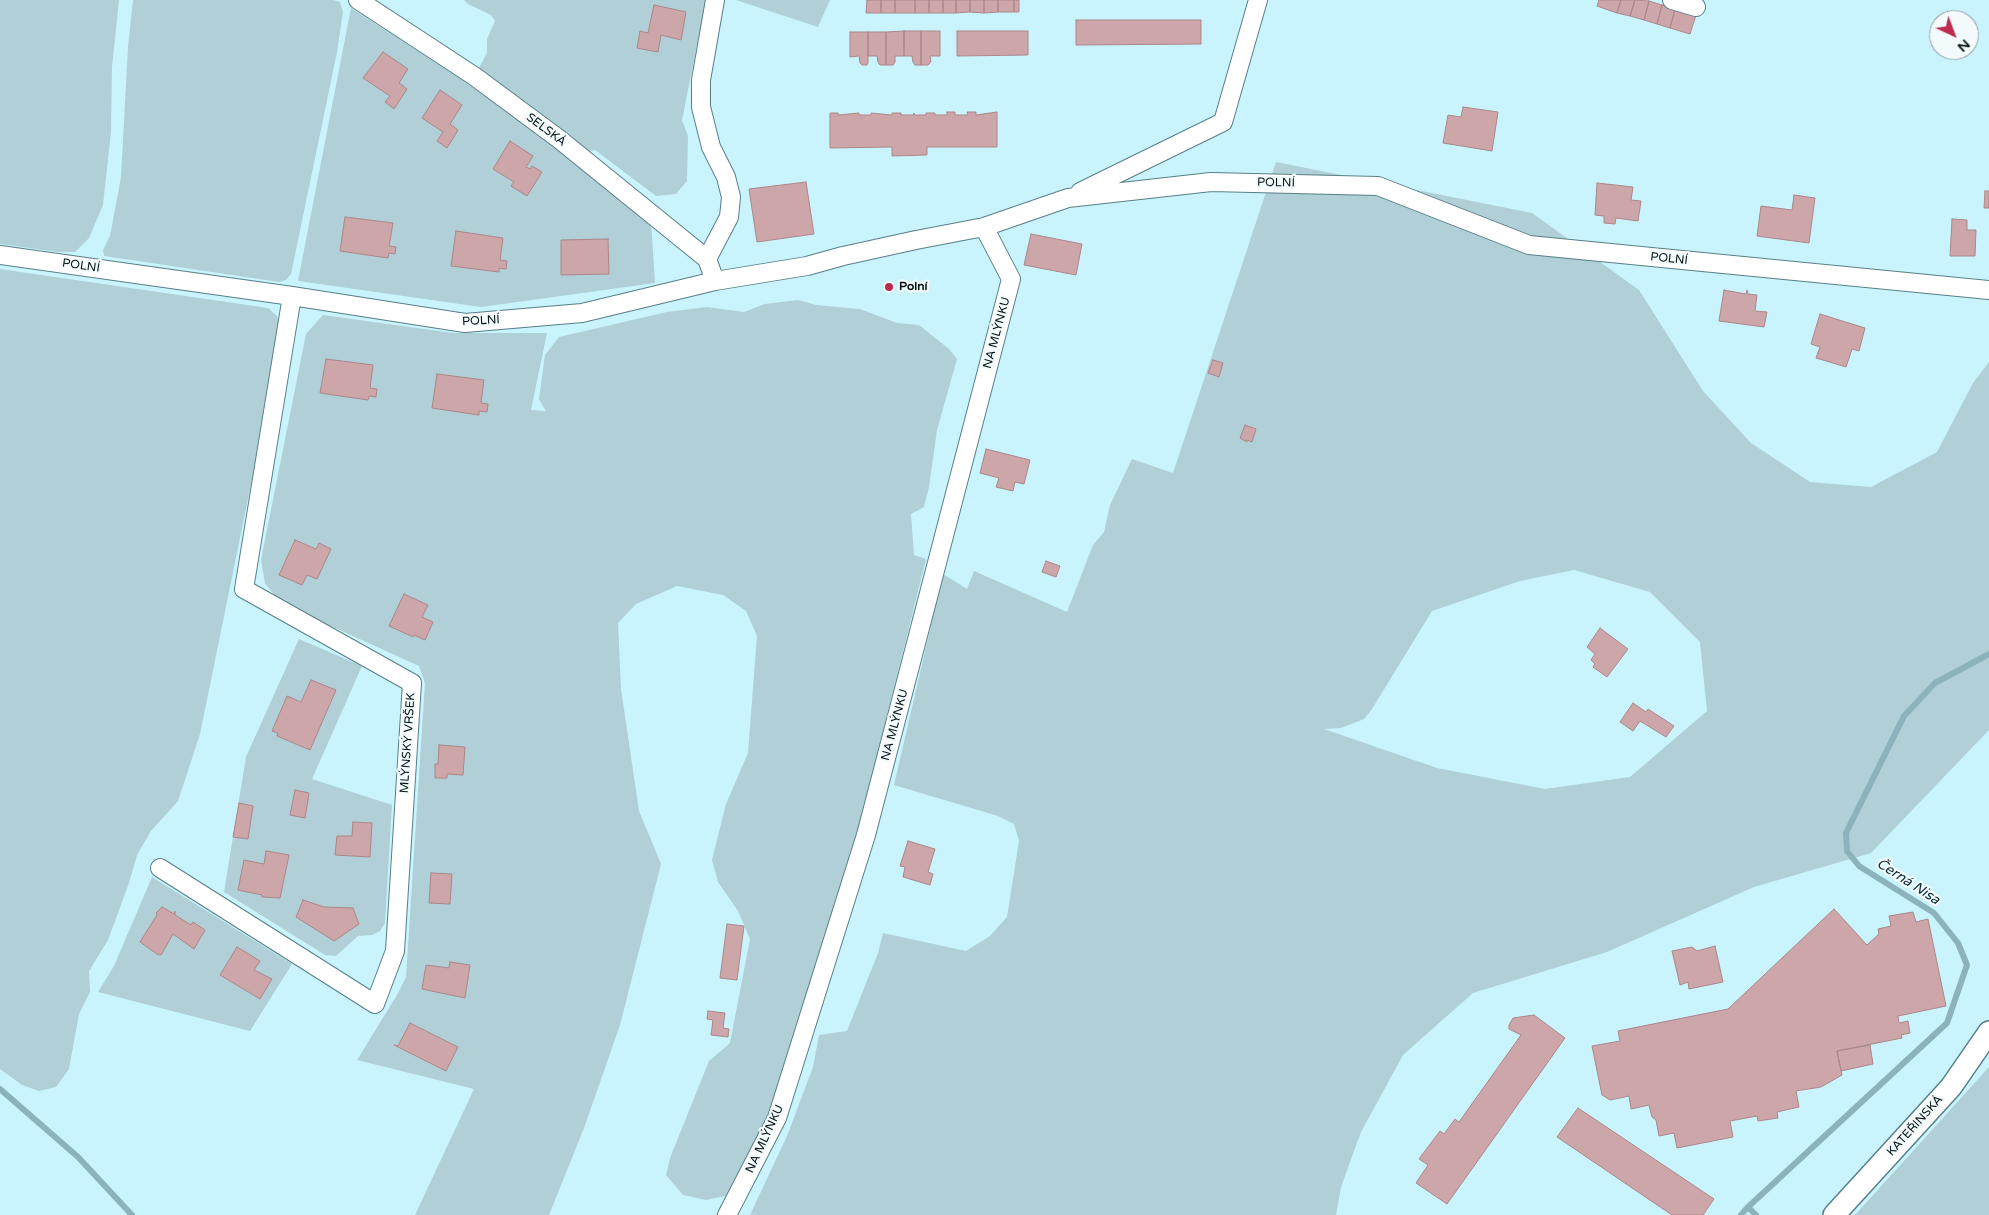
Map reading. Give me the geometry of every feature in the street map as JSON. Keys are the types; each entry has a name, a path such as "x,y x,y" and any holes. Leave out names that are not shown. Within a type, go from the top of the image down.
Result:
{"street":[{"name":"SELSKÁ","path":"358,0 474,76 551,134 707,259"},
{"path":"715,281 707,259 729,217 732,197 726,177 711,147 701,107 701,80 716,0"},
{"path":"1068,198 1224,122 1258,0"},
{"path":"1672,0 1696,7"},
{"name":"POLNÍ","path":"0,256 292,296 465,323 582,313 715,281 807,266 906,242 984,227 1068,198 1211,182 1378,186 1529,245 1989,290"},
{"name":"NA MLÝNKU","path":"727,1215 777,1118 871,816 1011,279 984,227"},
{"name":"MLÝNSKÝ VRŠEK","path":"160,868 375,1004 395,950 412,683 244,589 292,296"},
{"name":"KATEŘINSKÁ","path":"1834,1215 1951,1087 1989,1032"}],"shaded area":[{"path":"0,0 119,0 112,67 111,132 103,205 89,238 75,252 58,252 0,244"},
{"path":"133,0 333,0 340,2 343,12 337,52 291,274 286,280 279,282 104,256 103,250 110,236 121,177 128,47"},
{"path":"464,0 706,0 682,120 688,136 687,181 676,194 656,196 595,150 588,151 570,135 479,68 487,53 487,39 495,21 491,15 468,4"},
{"path":"736,0 830,0 818,27"},
{"path":"351,8 458,77 558,149 651,221 655,283 481,307 298,281"},
{"path":"1276,162 1532,213 1639,290 1703,391 1751,443 1810,482 1871,487 1937,452 1973,383 1989,362 1989,730 1871,853 1754,887 1607,952 1473,993 1403,1055 1361,1132 1341,1187 1336,1215 750,1215 787,1136 813,1067 819,1035 847,1031 878,953 883,933 966,951 990,936 1007,917 1019,841 1014,824 998,816 894,785 943,574 967,589 974,571 1067,612 1093,545 1104,532 1110,505 1132,459 1173,473","holes":["1574,570 1650,592 1700,642 1707,711 1630,777 1545,789 1437,768 1324,729 1341,728 1364,719 1432,611 1520,581"]},
{"path":"0,269 268,308 277,316 282,332 200,734 178,801 151,831 137,855 108,940 89,971 90,992 79,1014 69,1069 56,1087 39,1091 22,1085 0,1069"},
{"path":"798,300 816,305 860,309 897,323 919,325 949,349 957,359 937,430 929,487 924,507 911,514 914,555 926,559 855,844 772,1116 726,1196 706,1200 683,1195 666,1175 670,1158 709,1061 730,1043 750,939 738,911 718,882 712,860 726,804 748,753 757,636 746,611 723,595 677,586 636,604 618,623 621,689 639,811 661,864 620,1025 584,1128 549,1215 415,1215 474,1089 357,1060 406,977 425,683 419,666 289,607 275,596 265,583 261,560 306,334 323,315 453,333 547,333 531,410 546,411 539,399 545,355 559,337 667,312 707,307 744,312 765,304"},
{"path":"299,639 362,666 312,779 392,805 385,923 380,931 372,935 358,936 336,956 325,955 224,892 246,757"},
{"path":"152,877 292,964 250,1031 98,992 114,966"},
{"path":"1989,1067 1989,1215 1855,1215"}],"building":[{"path":"867,0 881,0 881,13 866,13"},
{"path":"881,0 895,0 895,13 881,13"},
{"path":"895,0 915,0 915,13 895,13"},
{"path":"915,0 929,0 929,13 915,13"},
{"path":"929,0 943,0 943,13 929,13"},
{"path":"943,0 956,0 956,13 943,13"},
{"path":"956,0 970,0 970,12 956,13"},
{"path":"970,0 984,0 984,13 970,12"},
{"path":"984,0 998,0 998,12 984,13"},
{"path":"998,0 1014,0 1014,12 998,12"},
{"path":"1014,0 1019,0 1019,12 1014,12"},
{"path":"1599,0 1621,0 1617,13 1597,6"},
{"path":"1621,0 1635,0 1630,16 1617,13"},
{"path":"1635,0 1649,1 1644,20 1630,16"},
{"path":"1649,1 1662,5 1657,24 1644,20"},
{"path":"654,5 686,12 681,40 661,35 658,52 637,48 640,31 648,33"},
{"path":"1662,5 1675,9 1670,28 1657,24"},
{"path":"1675,9 1696,15 1690,34 1670,28"},
{"path":"1076,20 1201,20 1201,44 1076,45"},
{"path":"904,31 921,31 921,65 915,65 912,56 904,56"},
{"path":"904,31 904,56 895,56 893,65 886,65 886,32"},
{"path":"921,31 940,31 940,56 930,56 931,62 928,65 921,65"},
{"path":"957,31 1028,31 1028,55 957,56"},
{"path":"850,32 868,32 867,65 860,63 859,56 850,57"},
{"path":"868,32 886,32 886,65 880,65 877,56 868,56"},
{"path":"383,52 408,69 399,83 407,89 394,109 385,102 390,96 363,78"},
{"path":"440,90 462,105 450,124 458,130 447,148 437,141 443,132 422,118"},
{"path":"1463,107 1498,112 1492,151 1443,143 1448,115 1461,117"},
{"path":"947,112 955,112 955,115 968,115 967,112 976,112 976,115 997,112 997,147 927,147 927,155 892,156 892,147 830,148 830,113 838,113 838,115 859,113 859,115 871,115 871,113 892,115 892,113 901,113 901,115 913,115 914,113 914,115 926,115 926,113 935,113 935,115 947,115"},
{"path":"510,141 533,156 526,167 530,169 532,166 542,172 527,196 511,186 514,182 493,169"},
{"path":"806,182 814,234 757,242 749,189"},
{"path":"1597,183 1633,187 1631,200 1641,201 1638,221 1616,218 1615,224 1604,223 1604,216 1595,215"},
{"path":"1985,191 1989,191 1989,208 1984,208"},
{"path":"1794,195 1815,198 1809,243 1757,236 1761,206 1792,210"},
{"path":"345,217 393,223 389,246 396,247 395,254 389,253 388,258 340,251"},
{"path":"1952,219 1967,220 1967,230 1976,230 1975,256 1950,256"},
{"path":"456,231 503,238 500,260 507,261 506,269 499,268 499,272 451,266"},
{"path":"1031,234 1082,244 1076,275 1024,265"},
{"path":"608,239 609,274 561,275 561,240"},
{"path":"1724,290 1746,294 1747,290 1748,294 1757,295 1755,311 1767,312 1764,327 1719,321"},
{"path":"1820,314 1865,328 1859,351 1852,349 1846,367 1816,358 1820,347 1811,344"},
{"path":"326,359 373,365 370,388 377,389 376,397 369,396 368,400 320,393"},
{"path":"1213,360 1223,363 1219,377 1208,373"},
{"path":"437,374 484,380 481,403 488,404 487,412 479,411 479,415 432,408"},
{"path":"1245,425 1256,429 1252,442 1247,440 1247,442 1240,438"},
{"path":"986,449 1030,460 1024,484 1015,482 1013,491 996,487 999,478 980,473"},
{"path":"295,540 316,549 319,543 331,549 317,579 307,575 302,585 279,575"},
{"path":"1046,561 1060,566 1056,577 1042,572"},
{"path":"404,594 428,605 422,617 433,622 425,640 414,635 413,637 389,626"},
{"path":"1600,628 1628,649 1607,677 1593,667 1595,664 1591,660 1595,654 1587,647"},
{"path":"311,680 336,690 310,750 277,736 278,733 272,731 287,696 301,702"},
{"path":"1633,703 1646,712 1648,709 1674,726 1666,737 1640,721 1633,731 1620,722"},
{"path":"439,745 465,747 463,775 447,774 447,778 435,778 435,764 438,764"},
{"path":"295,790 309,793 305,818 290,815"},
{"path":"239,803 253,806 248,839 233,837"},
{"path":"353,822 372,823 370,857 335,855 337,836 352,836"},
{"path":"908,841 935,849 928,872 933,874 930,885 903,877 905,867 900,866"},
{"path":"266,851 289,855 280,898 262,897 262,895 238,890 244,860 264,864"},
{"path":"431,873 452,874 450,904 429,903"},
{"path":"303,900 324,907 353,908 359,924 334,941 296,917"},
{"path":"162,907 174,914 175,911 175,915 191,925 193,922 205,930 194,949 173,934 161,955 140,942 157,915 156,913"},
{"path":"1834,909 1867,945 1879,934 1878,929 1891,926 1889,916 1913,912 1916,922 1928,919 1946,1006 1898,1016 1899,1023 1908,1021 1910,1033 1901,1035 1902,1038 1837,1051 1842,1075 1821,1087 1796,1091 1799,1107 1777,1112 1778,1118 1758,1121 1757,1116 1730,1121 1733,1137 1677,1148 1674,1133 1659,1136 1656,1120 1652,1117 1649,1105 1631,1109 1629,1096 1610,1100 1602,1095 1592,1046 1620,1041 1618,1031 1728,1009"},
{"path":"727,924 744,926 737,980 720,978"},
{"path":"1715,946 1723,982 1689,989 1688,982 1680,985 1672,951 1692,947 1697,951"},
{"path":"237,947 260,961 254,970 272,979 260,999 220,975"},
{"path":"450,962 470,965 465,998 422,989 426,965 449,968"},
{"path":"708,1011 725,1013 723,1028 729,1029 728,1037 711,1035 713,1020 707,1019"},
{"path":"1534,1015 1565,1038 1447,1204 1416,1183 1428,1165 1419,1159 1440,1131 1444,1134 1455,1119 1459,1122 1521,1035 1509,1029 1513,1018"},
{"path":"410,1023 458,1047 446,1071 394,1045 398,1046"},
{"path":"1870,1045 1873,1064 1841,1071 1837,1051"},
{"path":"1578,1108 1714,1199 1703,1215 1672,1215 1557,1137"}],"waterway":[{"name":"Černá Nisa","path":"1741,1215 1947,1023 1967,965 1958,943 1934,913 1859,866 1847,851 1846,833 1904,716 1935,683 1989,654"},
{"path":"0,1089 78,1157 132,1215"},
{"path":"1748,1207 1756,1215"}],"place":[{"name":"Polní","path":"889,287"}]}
